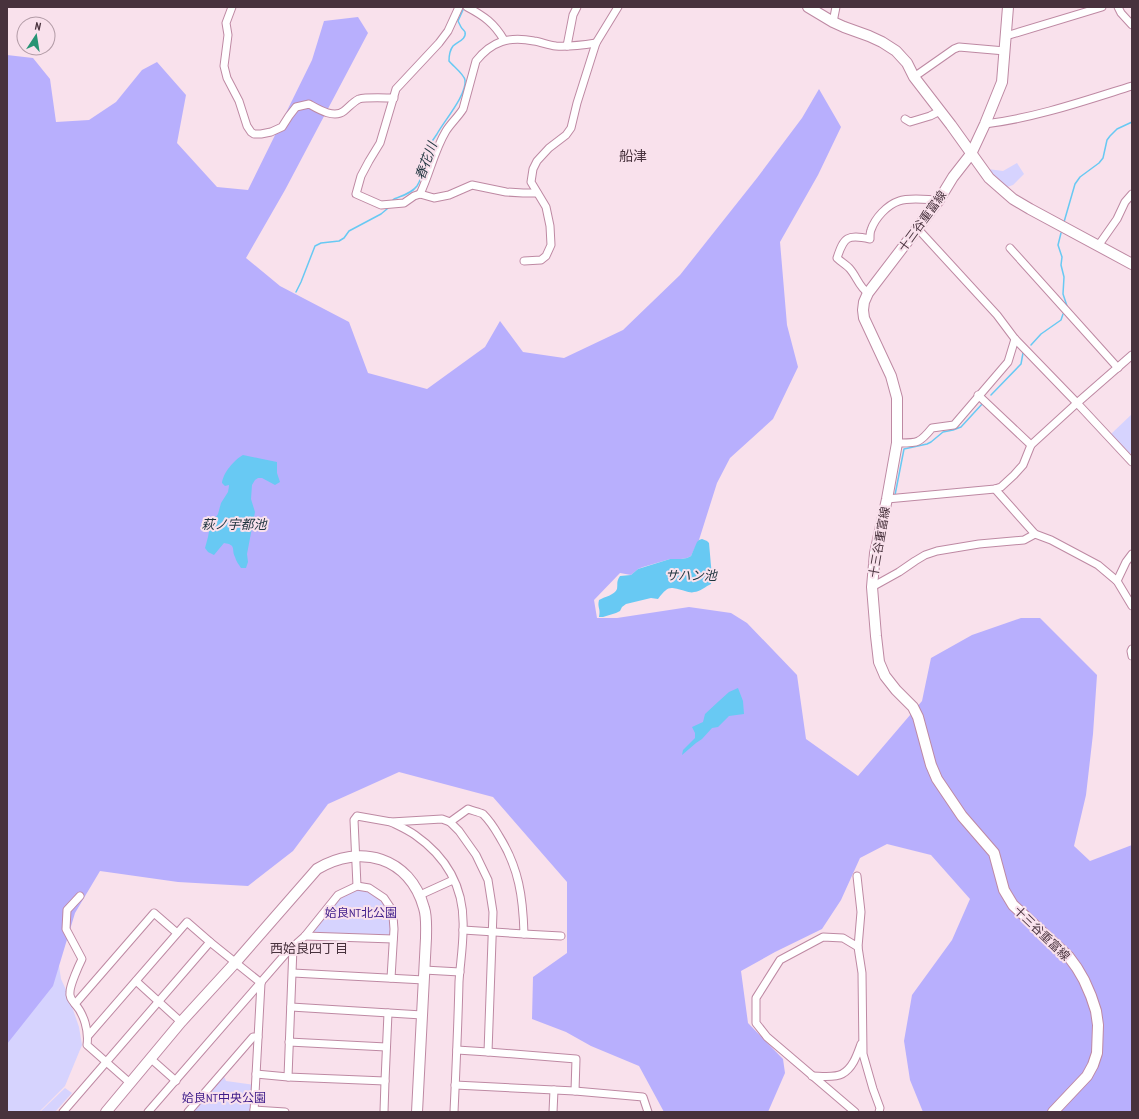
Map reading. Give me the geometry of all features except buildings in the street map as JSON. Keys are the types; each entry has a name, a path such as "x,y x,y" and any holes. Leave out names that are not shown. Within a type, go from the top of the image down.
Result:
{"main road":[{"path":"808,7 833,22 869,36 896,51 907,63 914,77 989,178 1013,199 1030,210 1132,264"},
{"name":"十三谷重富線","path":"1008,7 1002,82 971,154 953,177 940,200 868,293 864,302 864,318 890,376 897,398 897,444 875,553 872,587 879,662 889,681 913,707 918,717 931,765 937,779 962,816 994,853 1004,890 1013,905 1068,957 1084,980 1091,996 1096,1011 1098,1025 1097,1053 1093,1066 1087,1076 1053,1112"},
{"path":"106,1112 181,1022 317,869 338,859 356,856 373,858 390,863 404,874 414,885 420,895 425,909 424,975 417,1112"}],"street":[{"path":"232,7 226,23 228,35 224,66 227,78 239,101 247,126 254,134 271,132 282,127 296,106 309,104 331,114 342,112 360,99 394,98"},
{"path":"459,7 448,31 439,43 396,89 380,143 361,176 356,194 380,205 386,205 404,203 420,194 434,198 472,185 506,192 523,194 538,193"},
{"path":"467,7 486,17 501,34 504,40"},
{"path":"567,46 572,15 577,7"},
{"path":"524,260 541,260 546,256 550,245 550,226 546,208 531,182 533,169 537,161 549,148 566,135 571,128 577,103 596,43 618,7"},
{"path":"833,22 836,7"},
{"path":"1006,36 1102,7"},
{"path":"1118,7 1121,13 1132,25"},
{"path":"420,194 427,180 446,130 459,116 463,109 476,61 481,56 504,40 520,38 554,46 596,43"},
{"path":"914,77 959,47 1005,51"},
{"path":"985,124 1043,113 1132,86"},
{"path":"905,118 910,122 930,116 940,111"},
{"path":"1098,246 1117,219 1125,202 1132,194"},
{"path":"868,293 858,283 850,269 837,258 841,246 848,238 854,236 870,239 871,230 882,213 899,200 940,200"},
{"path":"918,229 997,315 1015,339 1132,462"},
{"path":"1010,248 1118,368"},
{"path":"897,444 916,443 925,437 932,428 954,425 1008,362 1015,339"},
{"path":"887,499 1001,487 1023,465 1031,445 1132,355"},
{"path":"978,396 1031,445"},
{"path":"995,488 1035,534 1051,540 1098,566 1117,581 1132,606"},
{"path":"872,587 900,572 925,555 937,551 979,544 1024,540 1035,534"},
{"path":"1117,581 1126,562 1132,554"},
{"path":"1132,649 1132,656"},
{"path":"450,822 468,809 482,814 494,828 505,845 519,880 523,907 524,934"},
{"path":"357,886 354,820 357,816 391,822 442,819 450,822 459,831 476,855 488,880 493,912 488,1052"},
{"path":"391,822 414,834 437,854 446,866 459,893 464,930 460,972 454,1112"},
{"path":"857,876 861,912 858,947 862,973 863,1054 880,1108 879,1112"},
{"path":"420,895 453,880"},
{"path":"148,1112 293,946 305,936 338,895 357,886 369,888 384,898 390,907 393,916 394,929 391,978"},
{"path":"80,896 67,910 66,929 82,959 77,967 70,992 71,999 81,1010 88,1036 87,1045 130,1084"},
{"path":"75,1004 154,913 177,933"},
{"path":"88,1036 187,922 260,983"},
{"path":"464,930 561,936"},
{"path":"305,936 393,940"},
{"path":"855,1112 767,1037 756,1023 756,998 780,960 823,937 843,938 858,947"},
{"path":"63,1112 210,942"},
{"path":"288,1077 293,946"},
{"path":"293,973 391,978 460,972"},
{"path":"136,981 181,1022"},
{"path":"260,983 254,1111 284,1112"},
{"path":"291,1007 422,1015"},
{"path":"384,1112 384,1081 388,1013"},
{"path":"188,1112 253,1037 258,1037"},
{"path":"812,1076 842,1074 856,1058 863,1040"},
{"path":"289,1042 386,1047"},
{"path":"457,1050 576,1059 575,1091"},
{"path":"150,1058 176,1081"},
{"path":"256,1074 288,1077 384,1081"},
{"path":"455,1085 643,1096 648,1112"},
{"path":"553,1112 554,1090"}],"green space":[{"path":"1017,163 1024,174 1013,185 1007,187 988,169 1003,171"},
{"path":"1132,414 1132,452 1130,454 1111,434"},
{"path":"7,877 58,959 61,979 79,1027 82,1045 65,1086 39,1112 7,1112"},
{"name":"姶良NT北公園","path":"369,888 390,907 393,939 305,936 338,895 349,890"},
{"name":"姶良NT中央公園","path":"222,1072 226,1081 255,1085 254,1112 188,1112"},
{"path":"65,1088 72,1093 55,1112 40,1112"}],"shaded area":[{"path":"358,17 368,33 285,190 246,258 280,286 349,322 368,373 427,389 485,347 500,321 523,352 564,358 623,330 680,275 757,178 802,118 819,89 841,127 818,175 780,242 787,325 798,367 773,419 730,458 717,483 699,540 691,556 681,559 670,559 643,567 631,575 620,573 594,600 597,618 617,618 689,607 731,613 747,623 797,675 806,739 858,776 922,701 931,658 972,635 1021,618 1040,618 1097,675 1093,734 1086,795 1074,846 1090,861 1132,845 1132,1112 923,1112 910,1080 904,1041 912,995 952,940 970,899 931,855 887,844 860,858 841,900 822,929 775,952 741,971 748,1023 783,1059 785,1073 768,1112 664,1112 639,1066 591,1046 566,1032 532,1019 533,977 567,953 567,882 493,797 399,772 328,804 293,851 248,886 178,882 100,871 75,913 53,986 7,1044 7,55 33,58 50,79 56,122 89,120 116,102 142,70 157,62 186,95 177,143 217,187 248,190 312,60 324,21"}],"water":[{"name":"萩ノ宇都池","path":"243,455 277,462 277,473 280,482 275,485 262,478 258,478 252,485 251,499 255,512 247,554 248,562 246,568 241,568 239,566 231,545 224,543 214,555 208,552 205,548 210,526 218,514 221,503 228,492 229,485 225,486 222,483 224,475 233,463"},
{"name":"サハン池","path":"702,539 709,543 712,577 711,584 698,591 692,592 670,588 667,589 658,599 651,598 626,604 616,613 599,617 599,600 616,591 620,576 631,575 638,569 670,559 687,558 691,556 697,542"},
{"path":"738,688 743,701 744,714 729,716 718,727 712,728 702,739 682,755 683,750 695,738 695,733 692,727 703,722 705,714 729,692"}],"waterway":[{"name":"春花川","path":"392,201 410,192 417,186 423,172 429,147 459,100 465,86 465,80 461,73 449,61 453,46 465,37 465,32 461,28 458,21 463,10"},
{"path":"1064,222 1075,184 1080,177 1099,163 1103,158 1107,140 1110,136 1117,129 1132,122"},
{"name":"春花川","path":"296,292 315,246 321,243 339,241 344,238 349,231 381,214 389,206"},
{"path":"1061,233 1058,245 1062,257 1061,265 1064,277 1063,294 1067,306"},
{"path":"1031,345 1041,334 1061,320 1063,314"},
{"path":"991,395 1021,364 1023,353"},
{"path":"895,495 904,449 927,444 943,432 961,427 983,403"}],"district":[{"name":"船津","path":"633,156"},
{"name":"西姶良四丁目","path":"309,948"}]}
